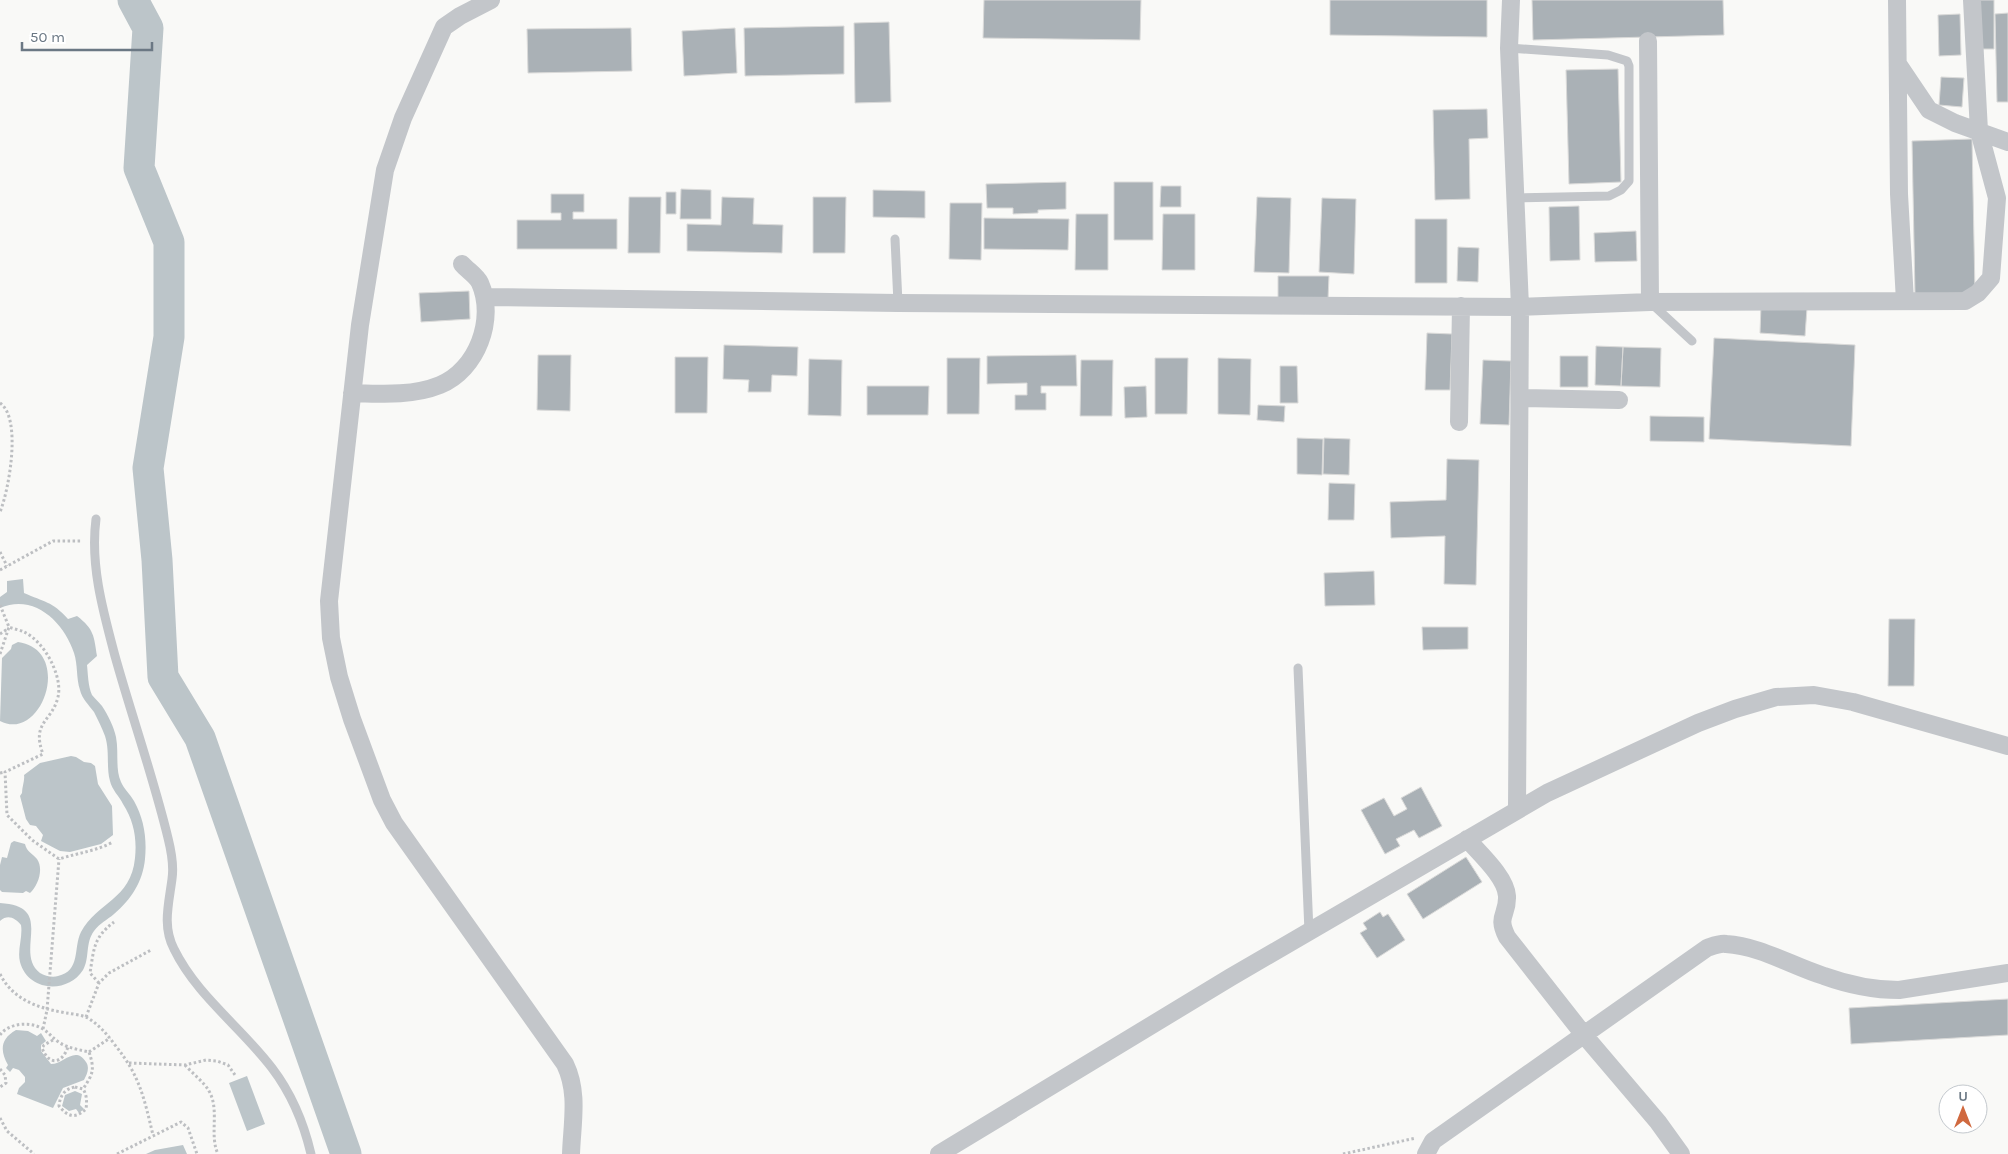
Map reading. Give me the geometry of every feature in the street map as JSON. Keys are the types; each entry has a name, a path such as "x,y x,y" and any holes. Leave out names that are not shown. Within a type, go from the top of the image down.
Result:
{"street":[{"path":"491,0 460,16 444,27 403,118 385,170 360,325 352,394 329,601 331,638 339,677 352,719 382,800 394,822 568,1070 571,1077 574,1099 571,1154"},
{"path":"1511,0 1509,48 1520,307 1517,810"},
{"path":"1897,0 1899,194 1905,301"},
{"path":"485,297 898,303 1520,307 1650,302 1965,301 1973,298 1986,286 1991,278 2003,193 1979,131 1972,0"},
{"path":"1648,41 1650,302"},
{"path":"1898,64 1929,110 1955,123 2008,142"},
{"path":"352,394 402,393 426,390 443,384 474,355 485,326 485,297 480,281 462,264"},
{"path":"1458,422 1461,306"},
{"path":"1520,398 1619,400"},
{"path":"938,1154 1517,810 1547,793 1698,722 1776,697 1814,695 1853,702 2008,746"},
{"path":"1466,840 1503,883 1507,896 1501,924 1507,937 1584,1035 1658,1122 1681,1154"},
{"path":"1426,1154 1433,1141 1707,948 1725,944 1753,950 1824,977 1868,989 1899,990 2008,972"}],"lane":[{"path":"1509,48 1608,55 1627,61 1629,66 1629,181 1626,186 1609,196 1516,198"},
{"path":"895,239 898,303"},
{"path":"1650,302 1692,341"},
{"path":"96,519 93,541 98,584 108,630 128,702 156,786 170,848 172,877 166,907 172,947 188,976 272,1069 296,1107 311,1154"},
{"path":"1298,668 1309,932"}],"path":[{"path":"0,403 9,416 12,433 8,483 0,512"},
{"path":"0,570 53,542 93,541"},
{"path":"0,552 6,566"},
{"path":"0,605 9,627 0,654"},
{"path":"0,634 9,627"},
{"path":"0,773 43,754 39,744 40,731 58,699 60,688 58,676 45,650 25,632 9,627"},
{"path":"0,769 5,772"},
{"path":"5,772 6,815 32,840 59,859"},
{"path":"0,816 6,815"},
{"path":"59,859 82,851 99,850 113,842"},
{"path":"43,1029 48,1000 59,859"},
{"path":"99,984 90,973 94,946 101,932 114,922"},
{"path":"86,1017 99,984 109,973 151,950"},
{"path":"0,974 5,984 26,1002 47,1010 86,1017 102,1029 130,1063 142,1090 153,1135"},
{"path":"0,1035 14,1024 43,1029 53,1040 68,1047 89,1052 110,1038"},
{"path":"53,1040 42,1048 48,1059 52,1061 57,1061 66,1053 68,1047"},
{"path":"83,1089 93,1073 93,1063 89,1052"},
{"path":"130,1063 185,1065 206,1060 217,1061 228,1065 235,1075"},
{"path":"185,1065 209,1092 214,1120 213,1144 218,1154"},
{"path":"0,1069 5,1076 6,1083 0,1087"},
{"path":"76,1087 83,1089 86,1094 86,1109 80,1115 67,1114 58,1106 59,1098 69,1089 76,1087"},
{"path":"0,1118 7,1131 34,1154"},
{"path":"117,1154 182,1122 188,1128 197,1154"},
{"path":"1343,1154 1402,1140 1443,1134"}],"shaded area":[{"path":"23,579 24,593 52,605 68,619 77,616 87,625 92,633 97,656 87,665 90,688 92,695 102,706 114,729 117,743 119,777 137,808 145,836 144,867 139,882 131,896 120,909 94,931 89,940 83,970 76,978 59,986 39,984 24,972 19,957 21,925 9,917 0,921 0,903 17,906 26,912 31,921 30,954 33,964 40,973 54,977 65,973 73,964 81,932 88,922 127,883 132,872 136,844 130,817 111,784 105,736 94,712 81,693 74,653 63,631 46,613 36,607 13,604 0,608 0,597 7,592 7,581"},
{"path":"18,642 35,649 45,661 48,676 46,693 39,708 28,719 15,724 0,721 2,658 11,649 12,645"},
{"path":"71,756 95,766 98,784 112,806 113,835 101,844 70,852 60,851 41,841 43,835 36,826 30,825 26,819 20,796 24,775 40,763"},
{"path":"14,841 25,844 39,863 39,877 30,893 26,891 23,893 2,892 0,890 0,865 2,857 7,858 11,843"},
{"path":"16,1030 28,1031 37,1036 41,1033 46,1041 41,1045 41,1051 51,1064 78,1055 82,1057 88,1066 84,1080 63,1088 53,1108 17,1094 19,1088 25,1082 25,1077 19,1070 13,1068 10,1072 6,1068 8,1065 3,1050 4,1041"},
{"path":"247,1076 265,1124 247,1131 229,1083"},
{"path":"75,1091 82,1094 80,1105 84,1109 79,1113 76,1109 69,1111 62,1106 65,1095"},
{"path":"183,1145 187,1154 146,1154 155,1150"}],"building":[{"path":"984,0 1141,0 1140,40 983,38"},
{"path":"1330,0 1487,0 1487,37 1330,35"},
{"path":"1532,0 1723,0 1724,35 1533,40"},
{"path":"1974,0 1994,0 1994,49 1974,49"},
{"path":"2008,13 2008,102 1997,102 1995,14"},
{"path":"1960,14 1961,55 1939,56 1938,15"},
{"path":"889,22 891,102 855,103 854,23"},
{"path":"844,26 844,74 745,76 744,28"},
{"path":"631,28 632,71 528,73 527,29"},
{"path":"735,28 737,73 684,76 682,31"},
{"path":"1618,69 1621,182 1569,184 1566,70"},
{"path":"1941,77 1964,78 1962,107 1939,105"},
{"path":"1487,109 1488,138 1469,139 1470,199 1435,200 1433,110"},
{"path":"1972,139 1975,293 1915,294 1912,141"},
{"path":"1066,182 1066,209 1038,210 1038,213 1013,214 1013,208 987,208 986,184"},
{"path":"1114,182 1153,182 1153,240 1114,240"},
{"path":"1161,186 1181,186 1181,207 1160,207"},
{"path":"681,189 711,190 711,219 680,219"},
{"path":"873,190 925,191 925,218 873,217"},
{"path":"666,192 676,192 676,214 666,214"},
{"path":"551,194 584,194 584,212 573,212 573,219 617,219 617,249 517,249 517,220 561,220 561,213 551,213"},
{"path":"629,197 661,197 660,253 628,253"},
{"path":"722,197 754,198 753,224 783,225 782,253 687,251 687,224 721,225"},
{"path":"813,197 846,197 845,253 813,253"},
{"path":"1257,197 1291,198 1289,273 1254,272"},
{"path":"1322,198 1356,199 1354,274 1319,272"},
{"path":"950,203 982,203 981,260 949,259"},
{"path":"1579,206 1580,260 1550,261 1549,207"},
{"path":"1076,214 1108,214 1108,270 1075,270"},
{"path":"1163,214 1195,214 1195,270 1162,270"},
{"path":"984,218 1069,219 1068,250 984,249"},
{"path":"1415,219 1447,219 1447,283 1415,283"},
{"path":"1636,231 1637,261 1595,262 1594,233"},
{"path":"1458,247 1479,248 1478,282 1457,281"},
{"path":"1278,276 1329,276 1328,299 1278,299"},
{"path":"469,291 470,319 421,322 419,293"},
{"path":"1761,305 1807,308 1805,336 1760,333"},
{"path":"1427,333 1452,334 1450,390 1425,390"},
{"path":"1714,338 1855,345 1851,446 1709,439"},
{"path":"724,345 798,347 797,376 772,375 771,392 748,392 749,380 723,379"},
{"path":"1596,346 1623,347 1621,386 1595,385"},
{"path":"1623,347 1661,348 1660,387 1621,386"},
{"path":"538,355 571,355 570,411 537,410"},
{"path":"1076,355 1077,386 1041,386 1041,393 1046,393 1046,410 1015,410 1015,395 1027,395 1027,383 987,384 987,356"},
{"path":"1560,356 1588,356 1588,387 1560,387"},
{"path":"675,357 708,357 707,413 675,413"},
{"path":"947,358 980,358 979,414 947,414"},
{"path":"1155,358 1188,358 1187,414 1155,414"},
{"path":"1218,358 1251,359 1250,415 1218,414"},
{"path":"809,359 842,360 841,416 808,415"},
{"path":"1081,360 1113,360 1112,416 1080,416"},
{"path":"1483,360 1511,361 1509,425 1480,424"},
{"path":"1280,366 1297,366 1298,403 1280,403"},
{"path":"867,386 929,386 928,415 867,415"},
{"path":"1146,386 1147,417 1125,418 1124,387"},
{"path":"1258,405 1285,406 1284,422 1257,420"},
{"path":"1650,416 1704,417 1704,442 1650,441"},
{"path":"1297,438 1323,439 1322,475 1297,474"},
{"path":"1324,438 1350,439 1349,475 1323,474"},
{"path":"1447,459 1479,460 1476,585 1444,584 1445,536 1391,538 1390,502 1446,500"},
{"path":"1329,483 1355,484 1354,520 1328,520"},
{"path":"1374,571 1375,605 1325,606 1324,573"},
{"path":"1889,619 1915,619 1914,686 1888,686"},
{"path":"1422,627 1468,627 1468,649 1423,650"},
{"path":"1421,787 1442,826 1419,838 1414,830 1396,839 1400,846 1385,854 1361,810 1384,798 1394,816 1407,809 1401,798"},
{"path":"1466,857 1482,882 1423,919 1407,894"},
{"path":"1380,912 1383,917 1388,914 1405,940 1377,958 1360,933 1367,929 1363,923"},
{"path":"2008,999 2008,1035 1851,1044 1849,1008"}],"waterway":[{"path":"133,0 148,28 139,168 169,242 169,337 148,468 157,560 163,677 200,738 346,1154"}]}
